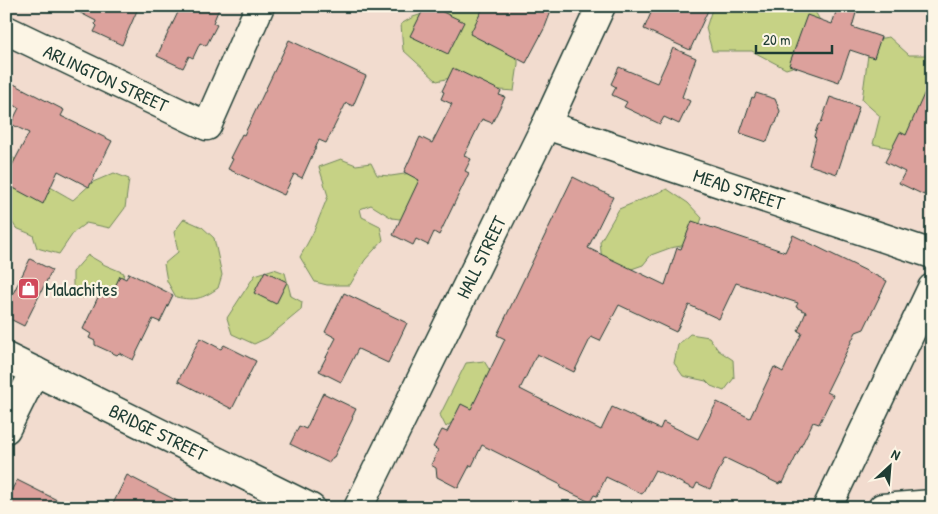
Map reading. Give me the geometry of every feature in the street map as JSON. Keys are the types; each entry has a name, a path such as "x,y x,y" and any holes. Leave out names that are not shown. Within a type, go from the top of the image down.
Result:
{"street":[{"name":"ARLINGTON STREET","path":"6,30 206,126 260,6"},
{"name":"HALL STREET","path":"358,508 546,125 601,6"},
{"name":"MEAD STREET","path":"546,125 932,254"},
{"path":"827,508 932,288"},
{"name":"BRIDGE STREET","path":"6,357 310,508"},
{"path":"6,429 35,371"},
{"path":"882,508 932,504"}],"green space":[{"path":"438,6 479,6 492,13 518,48 514,91 487,89 455,77 437,81 403,50 401,24 413,17 438,9"},
{"path":"713,6 812,6 822,24 805,63 786,69 752,51 712,51 706,28"},
{"path":"889,37 909,55 932,55 932,110 891,148 873,144 880,116 862,100 870,40"},
{"path":"6,152 45,184 73,200 93,182 114,173 129,179 125,208 110,228 86,223 74,232 59,254 37,248 33,235 16,228 6,213"},
{"path":"341,159 356,165 371,163 377,175 391,176 411,173 425,182 407,220 392,218 371,205 360,209 362,217 380,226 383,240 365,260 350,285 327,285 315,282 300,257 313,233 328,196 319,167"},
{"path":"667,189 688,203 702,218 692,244 670,248 651,255 643,265 620,273 602,261 600,242 619,209"},
{"path":"184,219 202,227 214,238 222,275 218,288 198,298 176,297 167,281 164,264 178,252 174,232"},
{"path":"88,255 124,273 122,282 102,294 82,298 73,289 73,272"},
{"path":"274,269 285,273 291,296 302,302 301,310 267,338 254,344 232,334 227,318 255,275"},
{"path":"690,334 709,337 718,350 733,360 734,378 724,391 711,386 706,381 683,376 674,363 678,345"},
{"path":"484,361 497,382 506,420 466,411 446,427 440,415 466,363"}],"building":[{"path":"67,6 139,6 122,45 94,32 97,26 95,24 96,21"},
{"path":"181,6 220,6 213,23 217,25 206,46 200,43 193,58 189,56 183,68 157,56"},
{"path":"425,6 430,6 464,22 448,54 410,36"},
{"path":"484,6 553,6 545,27 526,63 470,34"},
{"path":"654,6 710,6 690,50 644,29"},
{"path":"838,6 858,6 852,27 881,37 874,58 850,50 839,82 789,65 807,15 832,24"},
{"path":"289,40 366,76 353,106 346,103 326,143 319,140 302,178 294,174 284,195 228,169 233,159 230,158 242,134 244,135"},
{"path":"673,48 696,58 682,97 690,101 679,124 664,117 660,124 624,107 627,102 612,95 616,87 611,84 619,67 657,83"},
{"path":"453,68 501,91 499,95 505,97 492,123 482,119 464,156 471,159 465,171 469,173 439,235 434,232 428,245 416,239 413,245 393,235 419,180 404,172 420,137 432,143 452,104 441,99 444,92 442,91"},
{"path":"932,76 932,180 924,195 899,183 905,172 885,162 900,132 906,135"},
{"path":"6,80 64,110 61,116 112,141 89,187 58,171 43,204 6,184 6,177 29,133 11,124 19,108 6,101"},
{"path":"756,93 775,99 780,111 767,142 740,133 752,97 754,98"},
{"path":"830,97 859,107 837,174 809,165 816,138 814,136 818,125 821,123"},
{"path":"573,177 613,197 588,248 665,285 677,248 681,249 692,221 785,252 793,235 887,281 864,329 856,332 827,391 833,395 819,424 813,422 783,483 780,482 779,484 725,458 710,489 697,483 694,489 655,470 642,494 606,477 597,496 594,495 590,502 560,488 561,485 482,445 472,466 470,465 458,488 437,477 436,468 431,465 438,450 433,447 442,430 447,432 461,404 471,409 505,339 497,335","holes":["736,283 798,303 796,307 806,312 798,331 802,333 783,372 774,367 750,418 717,402 698,439 663,422 660,429 612,407 601,430 520,389 537,354 574,372 591,337 600,341 619,305 676,332 689,305 719,319"]},
{"name":"Malachites","path":"30,259 52,270 24,326 6,317 6,308"},
{"path":"265,271 287,282 276,304 254,293"},
{"path":"129,273 173,295 160,322 153,319 133,360 95,345 95,341 89,338 91,334 83,329 99,295 104,297 108,289 113,291 120,276 126,279"},
{"path":"344,293 407,323 388,363 358,349 341,382 319,371 336,338 325,332"},
{"path":"200,338 221,349 224,345 256,361 232,409 178,381"},
{"path":"323,393 356,409 334,457 329,463 290,444 299,426 306,429"},
{"path":"127,475 191,508 111,508"},
{"path":"17,480 73,508 6,508 6,500"}],"place":[{"name":"Malachites","path":"29,289"}]}
